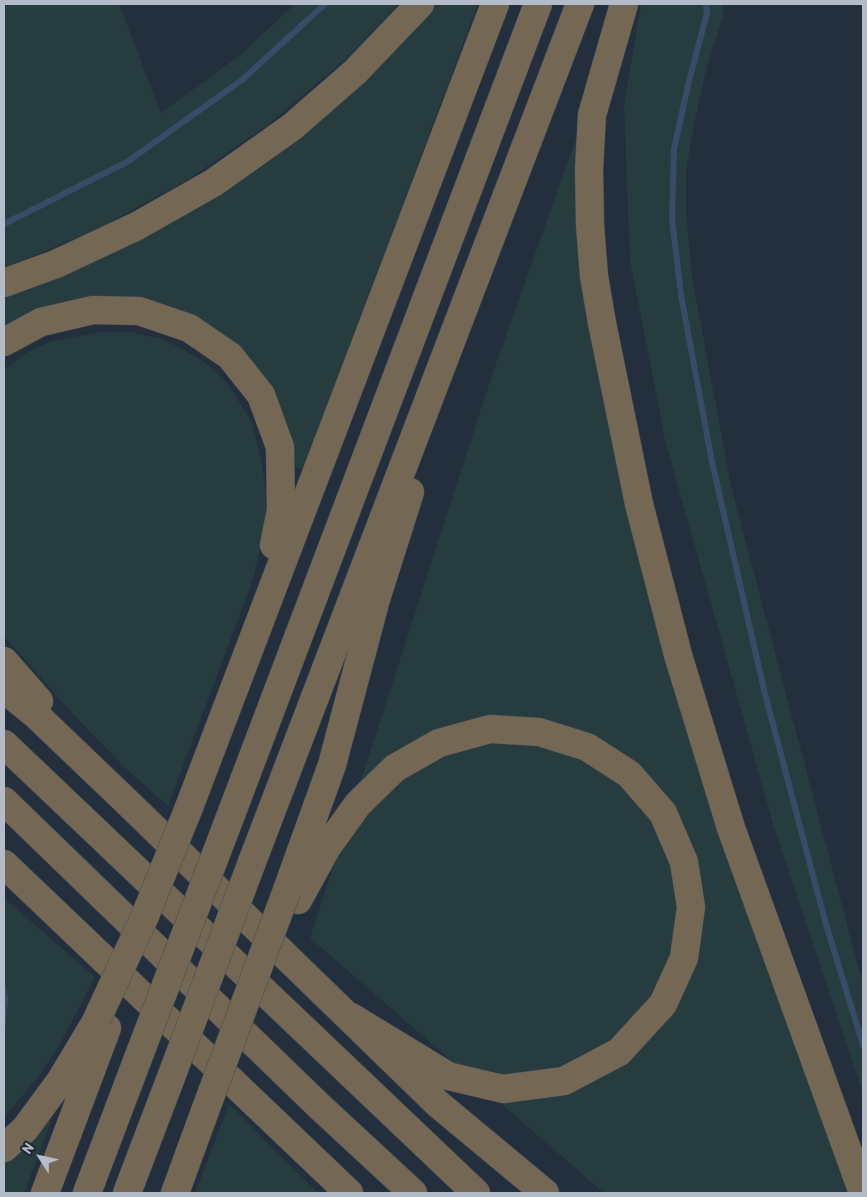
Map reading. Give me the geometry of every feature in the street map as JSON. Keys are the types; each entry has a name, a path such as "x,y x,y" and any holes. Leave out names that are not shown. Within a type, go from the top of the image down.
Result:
{"highway":[{"path":"4,283 56,264 137,226 213,182 292,127 355,72 420,4"},
{"path":"45,1193 102,1023 188,810 495,4"},
{"path":"86,1193 538,4"},
{"path":"127,1193 448,346 580,4"},
{"path":"624,4 592,115 589,169 590,225 594,276 602,323 639,504 678,656 731,828 863,1193"},
{"path":"4,342 41,322 92,310 139,311 189,328 230,356 261,395 280,447 281,510 261,615"},
{"path":"175,1193 256,975 293,895 332,765 376,599 408,503 448,346"},
{"path":"4,661 127,802"},
{"path":"4,689 36,715 127,802 351,1017 438,1104 545,1193"},
{"path":"293,895 353,812 395,768 439,743 490,729 539,732 587,747 629,774 663,813 684,862 687,880 690,907 684,958 663,1004 619,1052 564,1081 503,1089 448,1076 351,1017"},
{"path":"4,744 476,1193"},
{"path":"4,802 318,1105 413,1193"},
{"path":"4,864 336,1183 349,1193"},
{"path":"4,877 55,914"},
{"path":"4,1148 25,1129 102,1023"}],"green space":[{"path":"4,4 119,4 161,113 240,55 295,4 399,4 345,60 266,126 189,179 103,226 4,269"},
{"path":"433,4 478,4 303,470 295,466 286,423 270,390 213,328 27,315 4,326 4,295 111,251"},
{"path":"641,4 722,4 724,13 707,67 686,171 686,211 692,277 731,486 863,985 863,1093 774,827 665,440 630,260 624,105"},
{"path":"578,133 623,449 856,1193 604,1193 310,938 491,378"},
{"path":"101,332 130,332 158,338 179,347 204,362 223,378 252,423 262,463 267,501 262,542 252,582 168,806 123,766 72,713 4,636 4,369 28,352 51,341"},
{"path":"4,898 95,977 58,1048 36,1080 4,1117"},
{"path":"229,1104 318,1193 195,1193"},
{"path":"49,1120 51,1122 24,1193 4,1193 4,1161"}],"water":[{"path":"4,976 8,999 4,1039"}],"waterway":[{"path":"4,224 127,162 242,80 325,4"},
{"path":"706,4 707,13 674,149 672,219 681,295 712,462 765,694 825,921 863,1045"}]}
